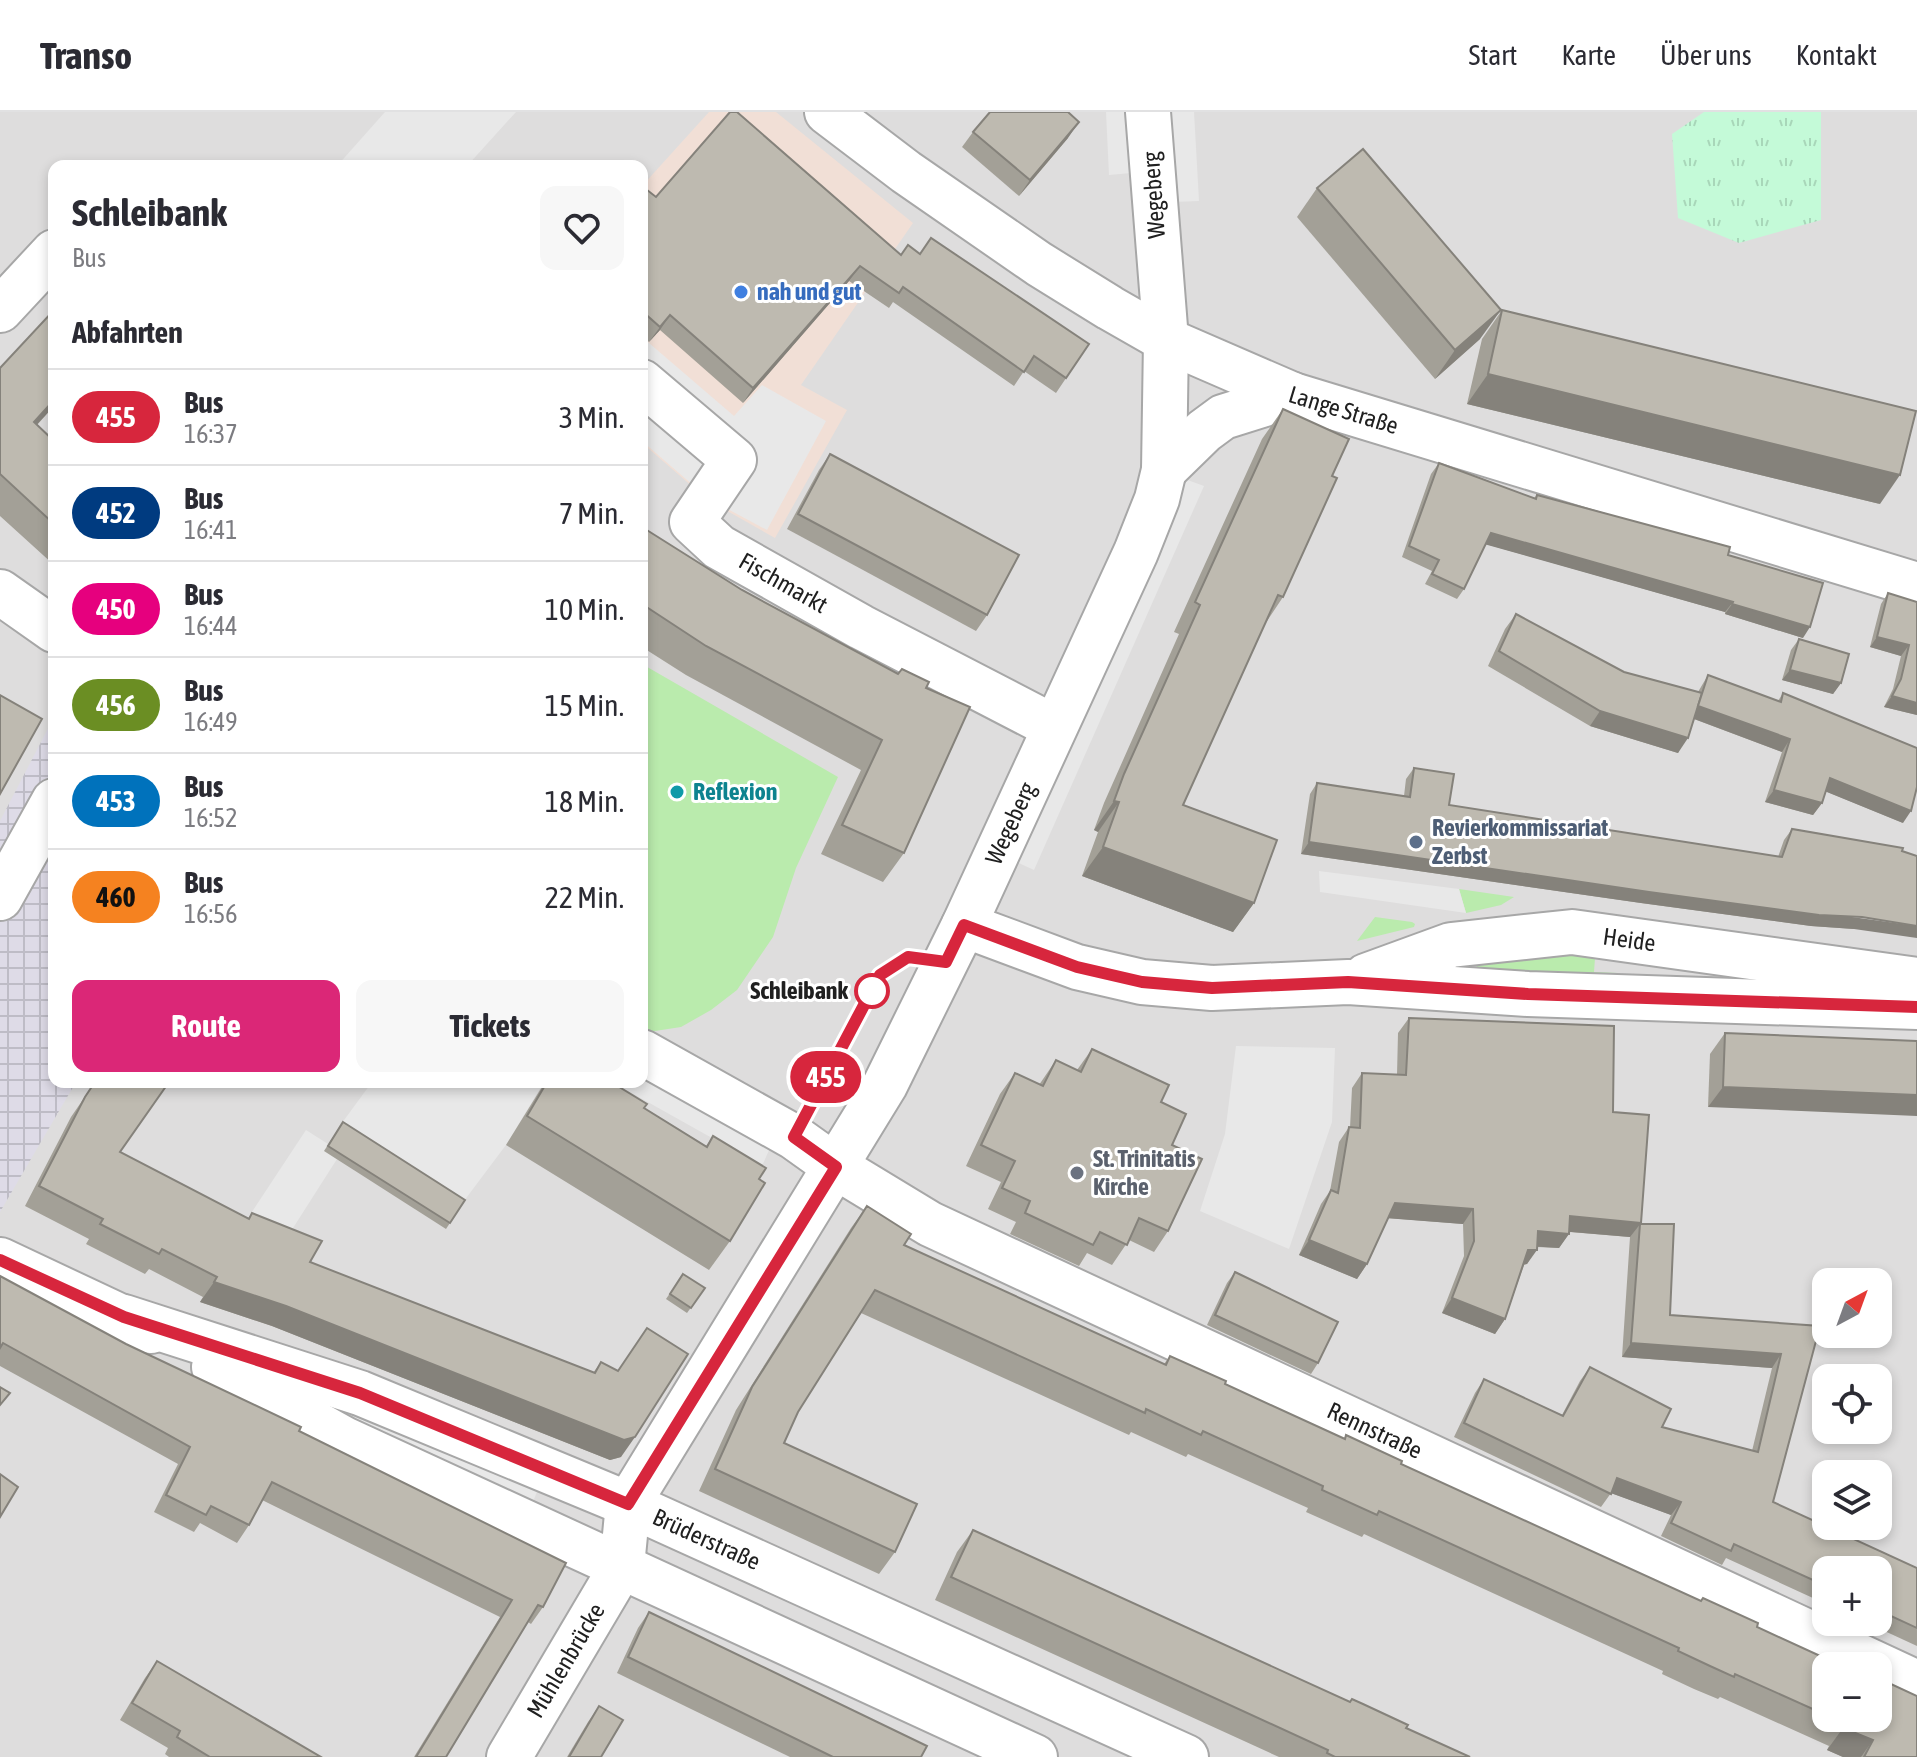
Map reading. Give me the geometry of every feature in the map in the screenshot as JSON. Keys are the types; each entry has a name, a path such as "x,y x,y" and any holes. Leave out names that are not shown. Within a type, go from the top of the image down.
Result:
{"street":[{"name":"Lange Straße","path":"827,112 906,172 1039,264 1166,340 1293,395 1917,585"},
{"name":"Wegeberg","path":"628,1504 836,1167 905,1047 1136,552 1157,499 1164,470 1166,340 1148,112"},
{"path":"0,310 48,258"},
{"name":"Fischmarkt","path":"648,387 734,460 692,522 719,547 861,627 1054,727"},
{"path":"1164,470 1223,417 1293,395"},
{"path":"0,592 48,626"},
{"path":"0,898 48,812"},
{"name":"Heide","path":"964,925 1077,967 1142,982 1212,988 1348,982 1528,994 1917,1007"},
{"name":"Heide","path":"1348,982 1451,945 1572,932 1917,980"},
{"path":"648,1055 794,1137 836,1167"},
{"name":"Rennstraße","path":"836,1167 930,1224 1917,1683"},
{"name":"Brüderstraße","path":"0,1260 124,1317 344,1439 622,1566 962,1741 1035,1757"},
{"name":"Brüderstraße","path":"124,1317 360,1393 628,1504 1186,1757"},
{"path":"622,1566 628,1504"},
{"name":"Mühlenbrücke","path":"509,1757 622,1566"},
{"path":"962,1741 996,1670"}],"shaded area":[{"path":"0,112 1917,112 1917,1757 0,1757"},
{"path":"385,112 516,112 472,160 342,160"},
{"path":"709,112 776,112 913,223 801,385 847,410 775,538 708,500 648,448 648,179"},
{"path":"1106,112 1128,112 1131,173 1109,175"},
{"path":"1168,112 1194,112 1199,201 1173,202"},
{"path":"648,342 734,416 762,385 826,421 767,530 709,499 648,446"},
{"path":"1182,478 1204,486 1034,870 1012,860"},
{"path":"48,729 48,1088 72,1088 0,1212 0,821"},
{"path":"1319,871 1459,889 1466,913 1320,892"},
{"path":"1236,1046 1335,1048 1332,1122 1289,1249 1200,1211 1225,1134"},
{"path":"648,1069 774,1139 762,1166 623,1088 648,1088"},
{"path":"368,1088 540,1088 506,1145 461,1205 339,1127"},
{"path":"306,1130 328,1144 325,1151 337,1159 286,1239 238,1233"},
{"path":"359,1403 541,1482 530,1509 349,1424"}],"green space":[{"path":"1704,112 1821,112 1821,220 1739,243 1678,218 1672,134"},
{"path":"648,667 838,777 796,868 773,937 737,990 681,1027 648,1032"},
{"path":"1459,889 1514,897 1501,905 1466,913"},
{"path":"1375,917 1415,924 1414,927 1357,941"},
{"path":"1529,946 1618,958 1595,958 1594,972 1618,973 1628,986 1476,972 1478,957"}],"building":[{"name":"nah und gut","path":"730,112 737,112 901,255 908,245 920,254 931,238 1089,344 1066,378 1034,356 1024,372 903,287 899,293 860,266 753,388 670,315 660,327 648,316 648,191 656,197"},
{"path":"990,112 1068,112 1079,122 1030,180 973,132"},
{"path":"1363,149 1501,310 1455,350 1317,188"},
{"path":"1502,310 1916,411 1900,475 1488,374"},
{"path":"48,316 48,407 34,422 48,435 48,518 0,474 0,368"},
{"path":"1283,409 1349,439 1332,476 1337,478 1283,597 1278,595 1183,805 1277,840 1254,903 1103,847 1119,802 1114,801 1124,774 1200,605 1195,602"},
{"path":"830,454 1019,555 987,615 798,514"},
{"path":"1439,463 1536,499 1537,495 1730,547 1728,555 1823,583 1810,627 1491,533 1464,589 1432,574 1439,560 1409,546"},
{"path":"648,531 742,590 898,674 902,669 929,682 926,688 970,707 904,853 842,825 882,740 706,646 648,608"},
{"path":"1888,593 1917,602 1917,703 1892,696 1901,679 1909,645 1877,637"},
{"path":"1516,614 1624,672 1702,693 1688,738 1600,711 1499,651"},
{"path":"1799,639 1849,654 1841,683 1790,670"},
{"path":"1708,675 1781,702 1783,693 1917,748 1917,787 1911,811 1830,778 1822,803 1774,790 1790,739 1698,706"},
{"path":"0,695 42,719 0,794"},
{"path":"1414,768 1454,774 1449,805 1782,857 1792,829 1903,848 1902,851 1917,856 1917,926 1649,892 1309,842 1317,783 1410,797"},
{"path":"1409,1018 1614,1026 1613,1112 1649,1115 1641,1223 1570,1216 1569,1234 1538,1231 1537,1250 1528,1250 1505,1319 1452,1298 1474,1241 1473,1209 1395,1203 1367,1264 1309,1240 1331,1190 1338,1193 1349,1127 1360,1128 1362,1073 1406,1075"},
{"path":"1725,1033 1917,1041 1917,1095 1723,1087"},
{"name":"St. Trinitatis Kirche","path":"1092,1049 1169,1085 1161,1102 1186,1114 1172,1145 1202,1159 1168,1231 1139,1218 1127,1245 1100,1232 1093,1245 1025,1213 1030,1201 1002,1188 1015,1161 981,1145 1015,1073 1043,1086 1056,1060 1081,1072"},
{"path":"91,1088 165,1088 120,1152 249,1219 252,1213 322,1241 310,1262 595,1373 601,1362 618,1371 647,1328 688,1354 635,1437 624,1440 286,1306 214,1282 217,1277 162,1249 159,1254 100,1224 103,1219 39,1186"},
{"path":"543,1088 621,1088 647,1104 644,1108 707,1147 713,1136 766,1168 759,1179 765,1183 730,1241 527,1116"},
{"path":"343,1122 465,1200 450,1223 328,1146"},
{"path":"867,1206 911,1234 904,1245 1166,1365 1170,1356 1701,1601 1703,1598 1758,1623 1757,1627 1812,1652 1812,1709 1735,1674 1734,1677 1678,1651 1679,1648 1379,1511 1377,1515 1322,1490 1323,1486 1203,1431 1201,1435 1146,1409 1145,1413 875,1290 798,1412 784,1443 917,1504 895,1552 715,1469 752,1387"},
{"path":"1640,1224 1674,1224 1670,1315 1812,1325 1814,1348 1773,1502 1812,1520 1812,1540 1856,1540 1891,1556 1812,1556 1812,1580 1734,1544 1731,1551 1671,1523 1681,1502 1617,1478 1611,1494 1464,1423 1484,1379 1563,1416 1590,1367 1671,1409 1662,1427 1758,1452 1781,1354 1631,1343"},
{"path":"1235,1272 1338,1322 1318,1363 1215,1315"},
{"path":"683,1274 705,1288 691,1308 670,1294"},
{"path":"0,1276 126,1344 301,1427 299,1431 566,1563 543,1607 538,1605 446,1757 416,1757 512,1600 272,1482 249,1525 211,1506 206,1515 166,1495 190,1447 3,1343 0,1348"},
{"path":"0,1387 10,1393 0,1405"},
{"path":"0,1474 18,1487 0,1517"},
{"path":"973,1530 1350,1702 1352,1699 1363,1704 1408,1725 1406,1728 1470,1757 1335,1757 1327,1753 1328,1750 951,1577"},
{"path":"1892,1557 1917,1568 1917,1628 1892,1616"},
{"path":"649,1612 927,1746 921,1757 833,1757 628,1657"},
{"path":"157,1661 321,1757 210,1757 177,1737 180,1731 132,1703"},
{"path":"1892,1684 1917,1696 1917,1757 1864,1757 1873,1740 1853,1732 1892,1732"},
{"path":"599,1706 623,1720 601,1757 569,1757"}],"bus line":[{"name":"455","path":"0,1260 124,1317 360,1393 628,1504 836,1167 794,1137 880,975 908,957 946,962 964,925 1077,967 1142,982 1212,988 1348,982 1528,994 1917,1007"}],"place":[{"name":"nah und gut","path":"741,292"},
{"name":"Reflexion","path":"677,792"},
{"name":"Revierkommissariat Zerbst","path":"1416,842"},
{"name":"Schleibank","path":"872,991"},
{"name":"St. Trinitatis Kirche","path":"1077,1173"}]}
